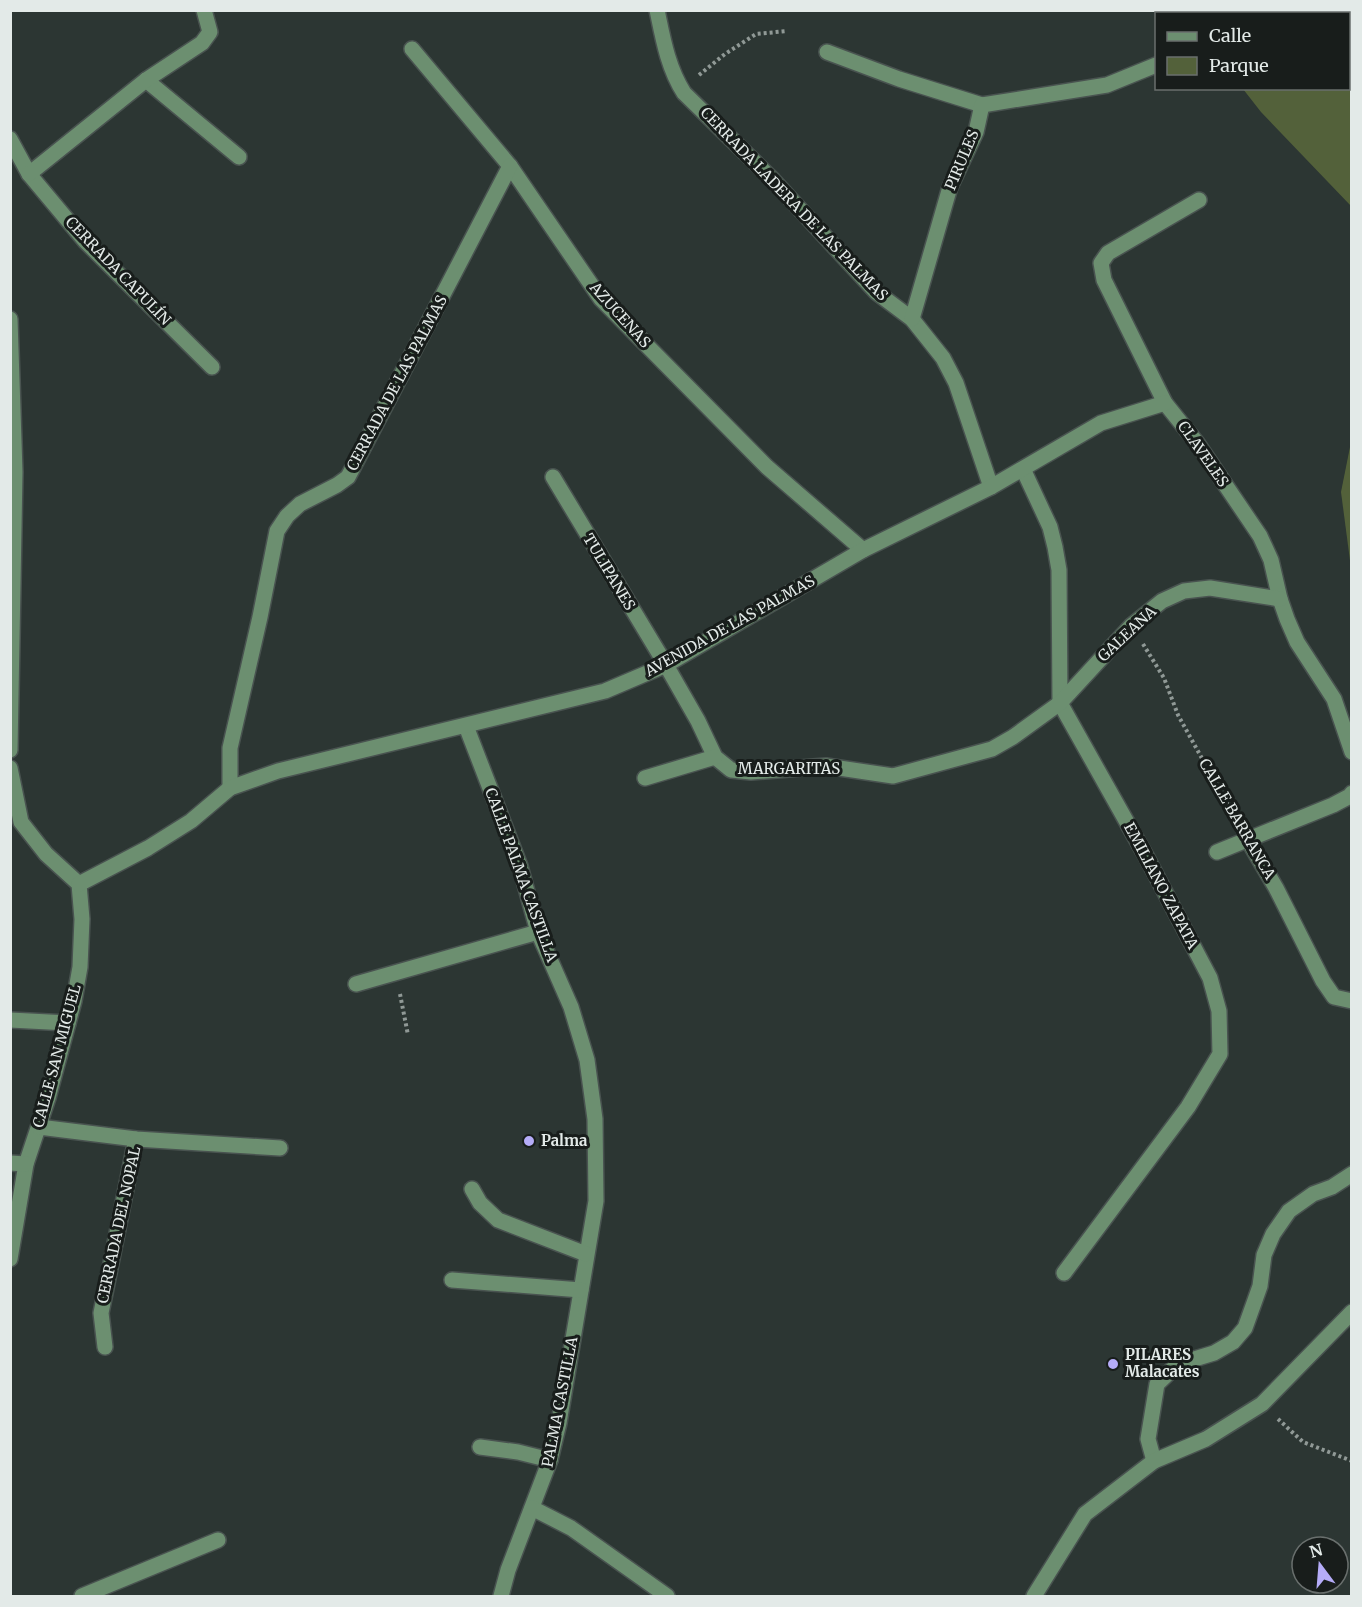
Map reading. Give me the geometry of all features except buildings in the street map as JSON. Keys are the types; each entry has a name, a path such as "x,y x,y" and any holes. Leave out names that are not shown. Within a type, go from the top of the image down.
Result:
{"street":[{"path":"29,174 146,80 202,43 210,32 204,10"},
{"name":"CERRADA LADERA DE LAS PALMAS","path":"657,10 669,63 682,89 773,180 876,292 912,319 943,358 956,382 991,487"},
{"name":"AZUCENAS","path":"412,50 510,166 601,299 767,467 863,550"},
{"path":"827,52 899,79 982,105 1107,85 1155,64"},
{"path":"146,80 239,157"},
{"name":"PIRULES","path":"912,319 950,186 976,132 982,105"},
{"name":"CERRADA CAPULÍN","path":"10,139 29,174 85,241 212,367"},
{"name":"CERRADA DE LAS PALMAS","path":"230,788 230,748 277,531 287,516 300,504 348,477 510,166"},
{"name":"CLAVELES","path":"1199,200 1108,253 1101,264 1104,280 1166,403 1197,443 1260,536 1271,560 1280,599 1298,642 1334,699 1352,752"},
{"path":"10,319 13,472 10,750"},
{"name":"AVENIDA DE LAS PALMAS","path":"80,884 148,848 191,821 230,788 278,771 605,691 666,665 863,550 991,487 1101,423 1166,403"},
{"name":"EMILIANO ZAPATA","path":"1023,469 1050,528 1059,570 1060,703 1147,858 1210,978 1219,1011 1220,1054 1188,1107 1064,1273"},
{"name":"TULIPANES","path":"553,477 666,665"},
{"name":"GALEANA","path":"1060,703 1131,626 1162,601 1184,591 1210,588 1280,599"},
{"path":"645,778 715,757 698,720 666,665"},
{"name":"MARGARITAS","path":"715,757 731,770 751,772 826,766 893,776 992,748 1013,737 1060,703"},
{"name":"CALLE PALMA CASTILLA","path":"466,726 520,866 538,932 571,1007 587,1060 595,1119 596,1201"},
{"path":"10,768 21,822 46,854 80,884"},
{"path":"1217,852 1333,805 1352,793"},
{"name":"CALLE BARRANCA","path":"1248,840 1276,888 1323,981 1334,997 1352,1001"},
{"name":"CALLE SAN MIGUEL","path":"10,1259 26,1164 39,1127 74,1001 80,967 82,919 80,884"},
{"path":"356,984 538,932"},
{"path":"10,1020 68,1023"},
{"name":"CERRADA DEL NOPAL","path":"39,1127 136,1139 280,1148"},
{"name":"CERRADA DEL NOPAL","path":"105,1347 101,1313 136,1139"},
{"path":"10,1163 26,1164"},
{"path":"1154,1461 1148,1439 1157,1384 1178,1364 1214,1353 1233,1342 1245,1328 1254,1303 1260,1286 1264,1255 1273,1234 1289,1211 1313,1194 1332,1187 1352,1174"},
{"path":"472,1189 480,1203 498,1221 586,1254"},
{"name":"PALMA CASTILLA","path":"501,1596 508,1570 550,1460 559,1424 596,1201"},
{"path":"452,1280 581,1290"},
{"path":"1034,1596 1085,1514 1154,1461 1206,1439 1262,1404 1352,1312"},
{"path":"480,1446 550,1460"},
{"path":"532,1508 571,1528 666,1596"},
{"path":"82,1596 218,1540"}],"path":[{"path":"682,89 725,54 756,34 787,31"},
{"name":"CALLE BARRANCA","path":"1131,626 1164,678 1178,715 1248,840"},
{"path":"396,971 408,1035"},
{"path":"1262,1404 1303,1442 1352,1461"}],"green space":[{"path":"1351,11 1351,206 1261,112 1244,90 1350,90 1350,12 1185,12"},
{"path":"1352,442 1351,568 1341,492"}],"place":[{"name":"Palma","path":"529,1141"},
{"name":"PILARES Malacates","path":"1113,1364"}]}
